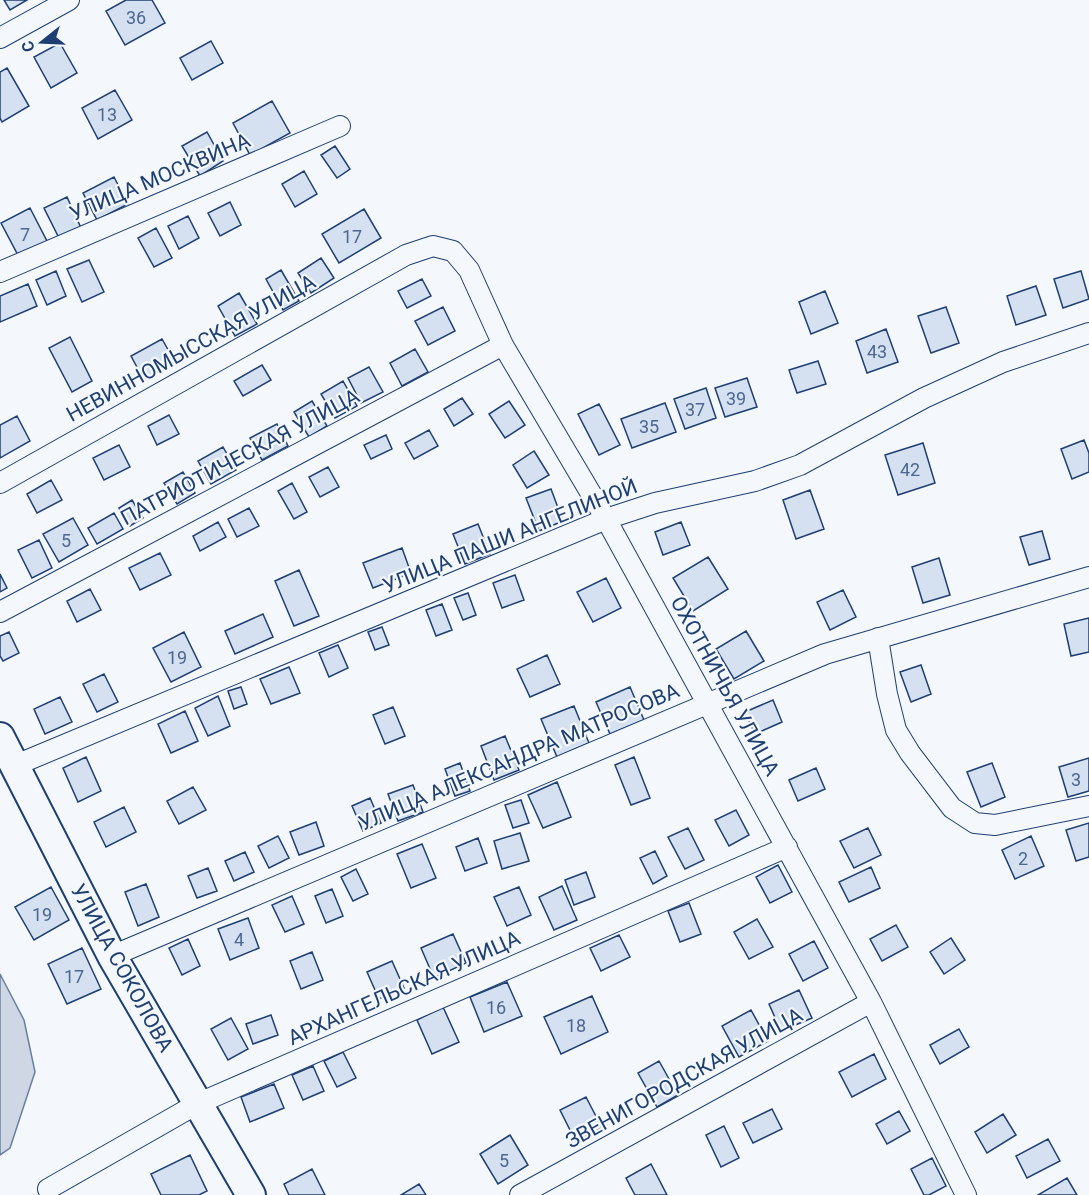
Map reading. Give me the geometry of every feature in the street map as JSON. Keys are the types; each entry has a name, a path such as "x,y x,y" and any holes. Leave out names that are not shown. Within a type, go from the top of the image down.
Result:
{"main road":[{"name":"УЛИЦА СОКОЛОВА","path":"0,737 112,956 251,1195"}],"street":[{"path":"0,38 69,0"},
{"name":"УЛИЦА МОСКВИНА","path":"0,272 340,126"},
{"name":"ОХОТНИЧЬЯ УЛИЦА","path":"406,255 433,246 453,251 469,270 503,345 606,519 871,1002 966,1195"},
{"name":"НЕВИННОМЫССКАЯ УЛИЦА","path":"0,483 406,255"},
{"name":"УЛИЦА ПАШИ АНГЕЛИНОЙ","path":"16,765 606,519 655,503 755,481 800,465 924,398 1003,362 1088,338"},
{"name":"ПАТРИОТИЧЕСКАЯ УЛИЦА","path":"0,612 503,345"},
{"name":"УЛИЦА АЛЕКСАНДРА МАТРОСОВА","path":"112,956 825,654 1089,578"},
{"path":"878,638 887,694 896,730 910,753 952,808 975,823 995,825 1089,806"},
{"name":"АРХАНГЕЛЬСКАЯ УЛИЦА","path":"48,1189 197,1104 786,847"},
{"name":"ЗВЕНИГОРОДСКАЯ УЛИЦА","path":"520,1195 871,1002"}],"shaded area":[{"path":"0,974 24,1020 35,1072 10,1148 0,1155"}],"building":[{"path":"4,0 27,0 10,10"},
{"path":"126,0 152,0 165,23 125,45 106,11"},
{"path":"211,41 223,63 192,80 180,58"},
{"path":"60,43 77,73 51,88 34,57"},
{"path":"7,68 29,106 2,122 0,118 0,72"},
{"path":"115,90 132,120 98,139 82,108"},
{"path":"272,101 290,133 250,155 233,123"},
{"path":"207,132 223,161 200,176 182,146"},
{"path":"335,146 350,169 337,178 321,155"},
{"path":"304,171 317,194 295,207 282,184"},
{"path":"114,177 128,204 97,220 83,193"},
{"path":"67,197 81,228 59,238 44,208"},
{"path":"230,202 241,225 220,236 208,213"},
{"path":"30,208 49,245 20,259 1,223"},
{"path":"364,209 381,238 339,263 322,234"},
{"path":"188,216 199,238 179,249 168,226"},
{"path":"156,228 172,258 154,267 138,238"},
{"path":"321,258 334,278 311,293 298,273"},
{"path":"89,260 104,292 82,302 67,269"},
{"path":"281,270 299,301 283,310 266,279"},
{"path":"56,271 66,296 47,305 36,280"},
{"path":"1081,271 1089,299 1063,308 1054,279"},
{"path":"422,279 431,296 407,308 398,291"},
{"path":"28,284 37,306 0,322 0,296"},
{"path":"1036,286 1046,315 1016,325 1007,296"},
{"path":"825,291 838,323 811,334 799,302"},
{"path":"239,293 257,324 235,336 218,306"},
{"path":"443,307 455,331 428,345 415,321"},
{"path":"946,307 959,343 931,353 918,316"},
{"path":"886,329 898,362 867,373 856,341"},
{"path":"70,337 92,381 72,392 49,348"},
{"path":"162,339 175,362 144,380 131,356"},
{"path":"415,349 428,372 402,386 390,363"},
{"path":"818,361 826,384 797,393 789,370"},
{"path":"262,365 271,380 243,396 234,381"},
{"path":"369,367 383,392 361,403 348,378"},
{"path":"747,378 757,407 725,417 715,388"},
{"path":"343,381 357,406 335,418 321,394"},
{"path":"706,388 716,418 685,429 674,399"},
{"path":"462,398 473,414 454,426 444,409"},
{"path":"312,401 327,426 309,437 294,412"},
{"path":"509,401 525,425 505,438 489,414"},
{"path":"665,403 676,432 632,448 621,419"},
{"path":"599,404 620,445 599,455 578,414"},
{"path":"169,415 179,434 157,445 148,426"},
{"path":"17,416 30,441 0,458 0,425"},
{"path":"277,424 288,446 262,460 250,438"},
{"path":"429,430 438,446 414,459 405,443"},
{"path":"386,435 392,449 371,459 364,445"},
{"path":"1084,440 1089,453 1089,472 1072,479 1061,449"},
{"path":"923,443 935,483 898,495 885,455"},
{"path":"119,445 130,467 104,480 93,458"},
{"path":"223,447 236,470 211,484 198,461"},
{"path":"534,451 549,475 527,488 513,465"},
{"path":"328,467 339,487 320,497 309,477"},
{"path":"183,472 195,493 177,504 164,483"},
{"path":"51,480 62,500 37,513 27,494"},
{"path":"292,483 307,512 294,519 278,491"},
{"path":"551,489 563,521 539,531 526,498"},
{"path":"810,490 824,529 796,539 783,500"},
{"path":"132,500 143,518 130,526 119,508"},
{"path":"249,508 259,526 237,537 228,519"},
{"path":"114,513 123,529 97,544 88,528"},
{"path":"73,518 88,545 59,562 43,534"},
{"path":"218,522 226,537 200,551 193,536"},
{"path":"681,522 690,545 663,555 655,532"},
{"path":"478,524 490,554 465,564 453,534"},
{"path":"1042,531 1050,559 1029,565 1020,537"},
{"path":"39,540 52,568 32,578 18,550"},
{"path":"402,548 411,573 373,588 363,563"},
{"path":"160,553 171,575 140,590 129,568"},
{"path":"708,557 728,589 693,611 673,578"},
{"path":"939,558 950,595 923,603 912,567"},
{"path":"299,570 319,616 294,626 275,581"},
{"path":"0,574 7,588 0,592"},
{"path":"515,575 524,600 502,608 493,583"},
{"path":"606,578 621,608 593,622 577,592"},
{"path":"90,589 101,610 77,622 67,601"},
{"path":"843,590 856,617 830,630 817,602"},
{"path":"468,593 476,615 463,620 454,598"},
{"path":"442,604 452,630 436,636 426,610"},
{"path":"263,614 273,637 235,654 225,631"},
{"path":"1089,618 1089,652 1071,656 1064,624"},
{"path":"382,627 389,645 375,650 368,632"},
{"path":"746,631 764,661 734,679 716,649"},
{"path":"9,632 19,653 3,661 0,656 0,636"},
{"path":"184,632 201,667 171,682 153,648"},
{"path":"338,645 348,668 329,677 319,653"},
{"path":"547,655 560,684 530,697 517,669"},
{"path":"921,665 931,694 911,702 900,672"},
{"path":"289,667 300,693 271,704 260,679"},
{"path":"104,674 118,702 97,712 83,684"},
{"path":"241,687 247,704 234,709 228,691"},
{"path":"630,687 644,720 610,734 596,702"},
{"path":"218,696 230,726 208,736 195,708"},
{"path":"60,697 72,722 45,734 34,709"},
{"path":"773,700 782,722 755,734 745,712"},
{"path":"574,706 589,743 557,757 541,719"},
{"path":"393,707 405,736 385,744 373,715"},
{"path":"185,711 198,741 171,753 158,724"},
{"path":"505,736 519,770 494,780 481,746"},
{"path":"86,757 101,791 78,802 63,768"},
{"path":"634,757 650,798 631,805 615,765"},
{"path":"1089,758 1089,791 1068,797 1059,767"},
{"path":"460,763 470,791 455,796 445,769"},
{"path":"992,763 1005,797 981,807 967,772"},
{"path":"816,768 825,789 798,801 789,780"},
{"path":"557,782 571,817 543,828 528,795"},
{"path":"413,785 423,812 398,821 388,794"},
{"path":"193,787 206,810 179,824 167,801"},
{"path":"370,798 381,823 363,831 352,806"},
{"path":"521,800 529,823 513,828 505,805"},
{"path":"124,807 136,832 106,847 94,822"},
{"path":"736,810 749,835 729,846 715,820"},
{"path":"316,822 324,846 299,855 290,832"},
{"path":"1089,823 1089,857 1076,861 1066,830"},
{"path":"688,828 704,860 685,869 668,837"},
{"path":"868,828 881,855 854,868 840,841"},
{"path":"520,833 529,861 502,869 494,841"},
{"path":"278,836 289,858 269,868 258,846"},
{"path":"1031,836 1044,866 1015,879 1002,850"},
{"path":"478,838 487,863 465,871 456,847"},
{"path":"422,844 436,878 411,888 397,854"},
{"path":"655,851 667,876 653,884 640,858"},
{"path":"245,852 254,872 234,881 225,861"},
{"path":"778,865 792,892 770,903 756,877"},
{"path":"871,867 880,888 849,902 839,882"},
{"path":"208,868 217,891 197,898 188,876"},
{"path":"356,869 368,894 353,901 341,877"},
{"path":"586,872 595,897 574,905 565,880"},
{"path":"146,884 159,917 138,926 125,892"},
{"path":"562,886 577,920 554,930 539,897"},
{"path":"51,887 69,920 34,940 15,907"},
{"path":"519,887 531,915 507,926 494,897"},
{"path":"332,889 343,916 326,923 315,896"},
{"path":"292,896 304,924 285,932 272,905"},
{"path":"689,903 701,934 680,942 668,911"},
{"path":"248,918 259,948 230,960 218,929"},
{"path":"757,919 773,947 749,959 734,932"},
{"path":"896,925 908,947 882,961 870,939"},
{"path":"453,934 466,963 434,978 421,948"},
{"path":"619,935 630,957 601,971 590,948"},
{"path":"951,938 965,960 944,974 930,952"},
{"path":"188,939 200,966 182,975 169,948"},
{"path":"814,941 828,968 803,981 789,954"},
{"path":"82,948 101,989 67,1004 48,964"},
{"path":"312,952 323,980 301,989 290,961"},
{"path":"392,961 404,988 379,999 367,972"},
{"path":"507,982 522,1016 484,1032 470,997"},
{"path":"799,990 812,1018 781,1031 769,1004"},
{"path":"592,996 608,1032 561,1054 544,1017"},
{"path":"443,1007 459,1042 432,1054 417,1020"},
{"path":"751,1010 768,1041 739,1057 722,1026"},
{"path":"271,1015 278,1035 253,1044 246,1024"},
{"path":"231,1018 248,1049 228,1060 211,1029"},
{"path":"959,1029 969,1047 940,1064 930,1045"},
{"path":"343,1052 356,1078 337,1087 324,1061"},
{"path":"874,1054 886,1079 852,1097 839,1072"},
{"path":"659,1061 678,1095 657,1107 638,1073"},
{"path":"313,1066 324,1091 303,1100 292,1075"},
{"path":"274,1084 284,1108 250,1122 241,1097"},
{"path":"586,1097 602,1128 576,1142 560,1110"},
{"path":"772,1109 782,1129 753,1143 743,1123"},
{"path":"899,1111 910,1131 887,1144 876,1124"},
{"path":"1003,1114 1016,1135 987,1153 975,1132"},
{"path":"724,1126 739,1158 721,1167 706,1135"},
{"path":"510,1135 528,1165 498,1184 480,1154"},
{"path":"1048,1139 1060,1161 1027,1178 1016,1156"},
{"path":"190,1155 207,1191 199,1195 161,1195 151,1174"},
{"path":"932,1158 946,1186 929,1195 924,1195 911,1169"},
{"path":"651,1164 667,1195 635,1195 626,1178"},
{"path":"312,1169 325,1195 289,1195 284,1184"},
{"path":"1067,1178 1077,1195 1038,1195"},
{"path":"419,1184 426,1195 401,1195"}]}
